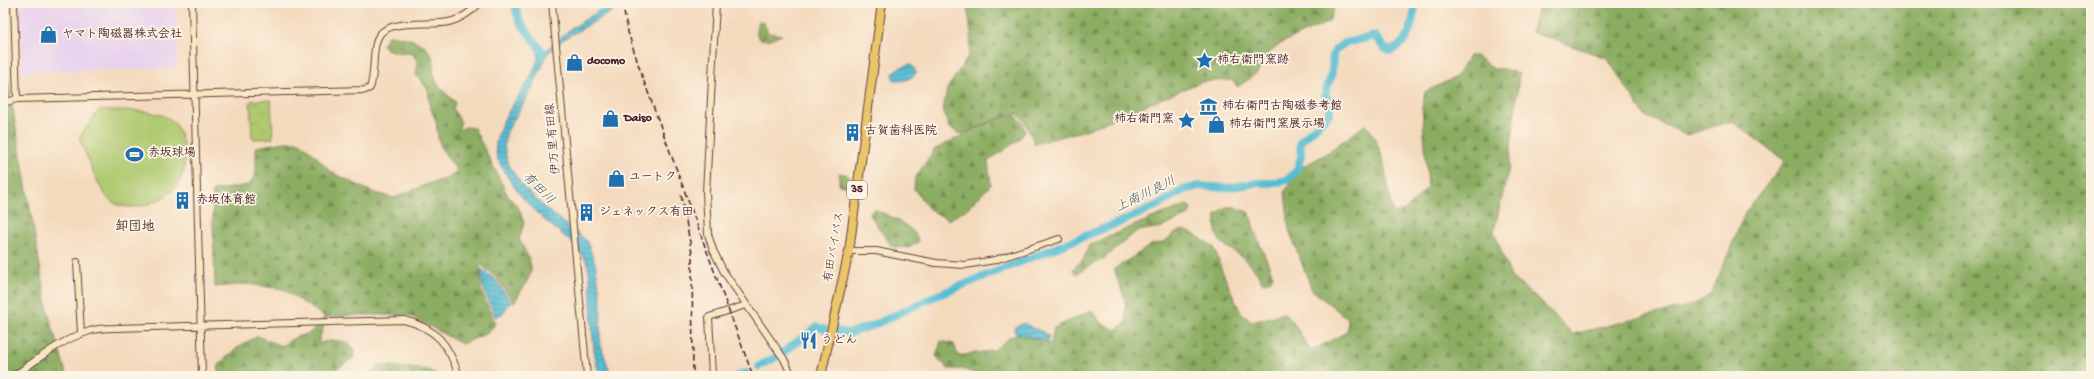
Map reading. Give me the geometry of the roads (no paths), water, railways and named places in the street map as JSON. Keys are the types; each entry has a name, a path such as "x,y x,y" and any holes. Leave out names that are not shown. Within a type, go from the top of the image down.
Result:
{"highway":[{"name":"有田バイパス","path":"821,376 849,251 882,3"}],"street":[{"path":"14,3 17,99"},
{"path":"192,3 202,376"},
{"path":"3,103 17,99 370,88 374,79 376,42 385,29 401,26 449,22 466,15 480,3"},
{"name":"伊万里有田線","path":"552,3 587,376"},
{"path":"716,3 707,168 706,222 713,250 720,266 784,359 792,376"},
{"path":"849,251 876,251 936,263 974,264 995,260 1059,239"},
{"path":"77,262 81,334"},
{"path":"712,376 709,317 746,304"},
{"path":"14,376 56,347 91,330 115,328 404,320 424,326 440,338 447,347 460,376"}],"water":[{"name":"有田川","path":"611,3 627,3 564,39 548,53 531,91 507,131 504,145 507,162 521,184 545,208 587,241 595,263 601,298 600,342 611,376 600,376 597,367 592,329 590,279 585,259 570,241 539,215 524,200 512,184 498,160 496,153 497,139 501,126 532,73 537,62 538,51 544,52 569,30"},
{"path":"910,64 916,73 914,75 902,81 893,79 893,73 897,69"},
{"path":"481,269 495,279 511,302 502,314 495,317 483,287"},
{"path":"1024,323 1049,336 1048,342 1015,333 1014,328"}],"waterway":[{"path":"514,3 520,22 544,54"},
{"name":"上南川良川","path":"836,331 850,333 874,325 933,297 1125,220 1160,204 1183,190 1199,186 1226,188 1287,180 1297,170 1301,156 1300,142 1330,113 1330,102 1325,95 1332,72 1333,54 1336,49 1345,43 1375,36 1384,48 1390,51 1397,47 1403,42 1410,31 1416,3"},
{"name":"上南川良川","path":"759,366 780,355 817,327 824,329"},
{"name":"上南川良川","path":"737,376 746,373"}],"railway":[{"path":"622,3 628,32 642,76 753,376"},
{"path":"681,195 692,253 693,376"}],"place":[{"name":"ヤマト陶磁器株式会社","path":"49,35"},
{"name":"柿右衛門窯跡","path":"1204,61"},
{"name":"docomo","path":"574,62"},
{"name":"柿右衛門古陶磁参考館","path":"1209,107"},
{"name":"Daiso","path":"611,119"},
{"name":"柿右衛門窯","path":"1187,120"},
{"name":"柿右衛門窯展示場","path":"1216,125"},
{"name":"古賀歯科医院","path":"852,132"},
{"name":"赤坂球場","path":"135,154"},
{"name":"ユートク","path":"616,178"},
{"name":"赤坂体育館","path":"183,201"},
{"name":"ジェネックス有田","path":"586,213"},
{"name":"うどん","path":"808,341"}],"district":[{"name":"卸団地","path":"135,227"}]}
